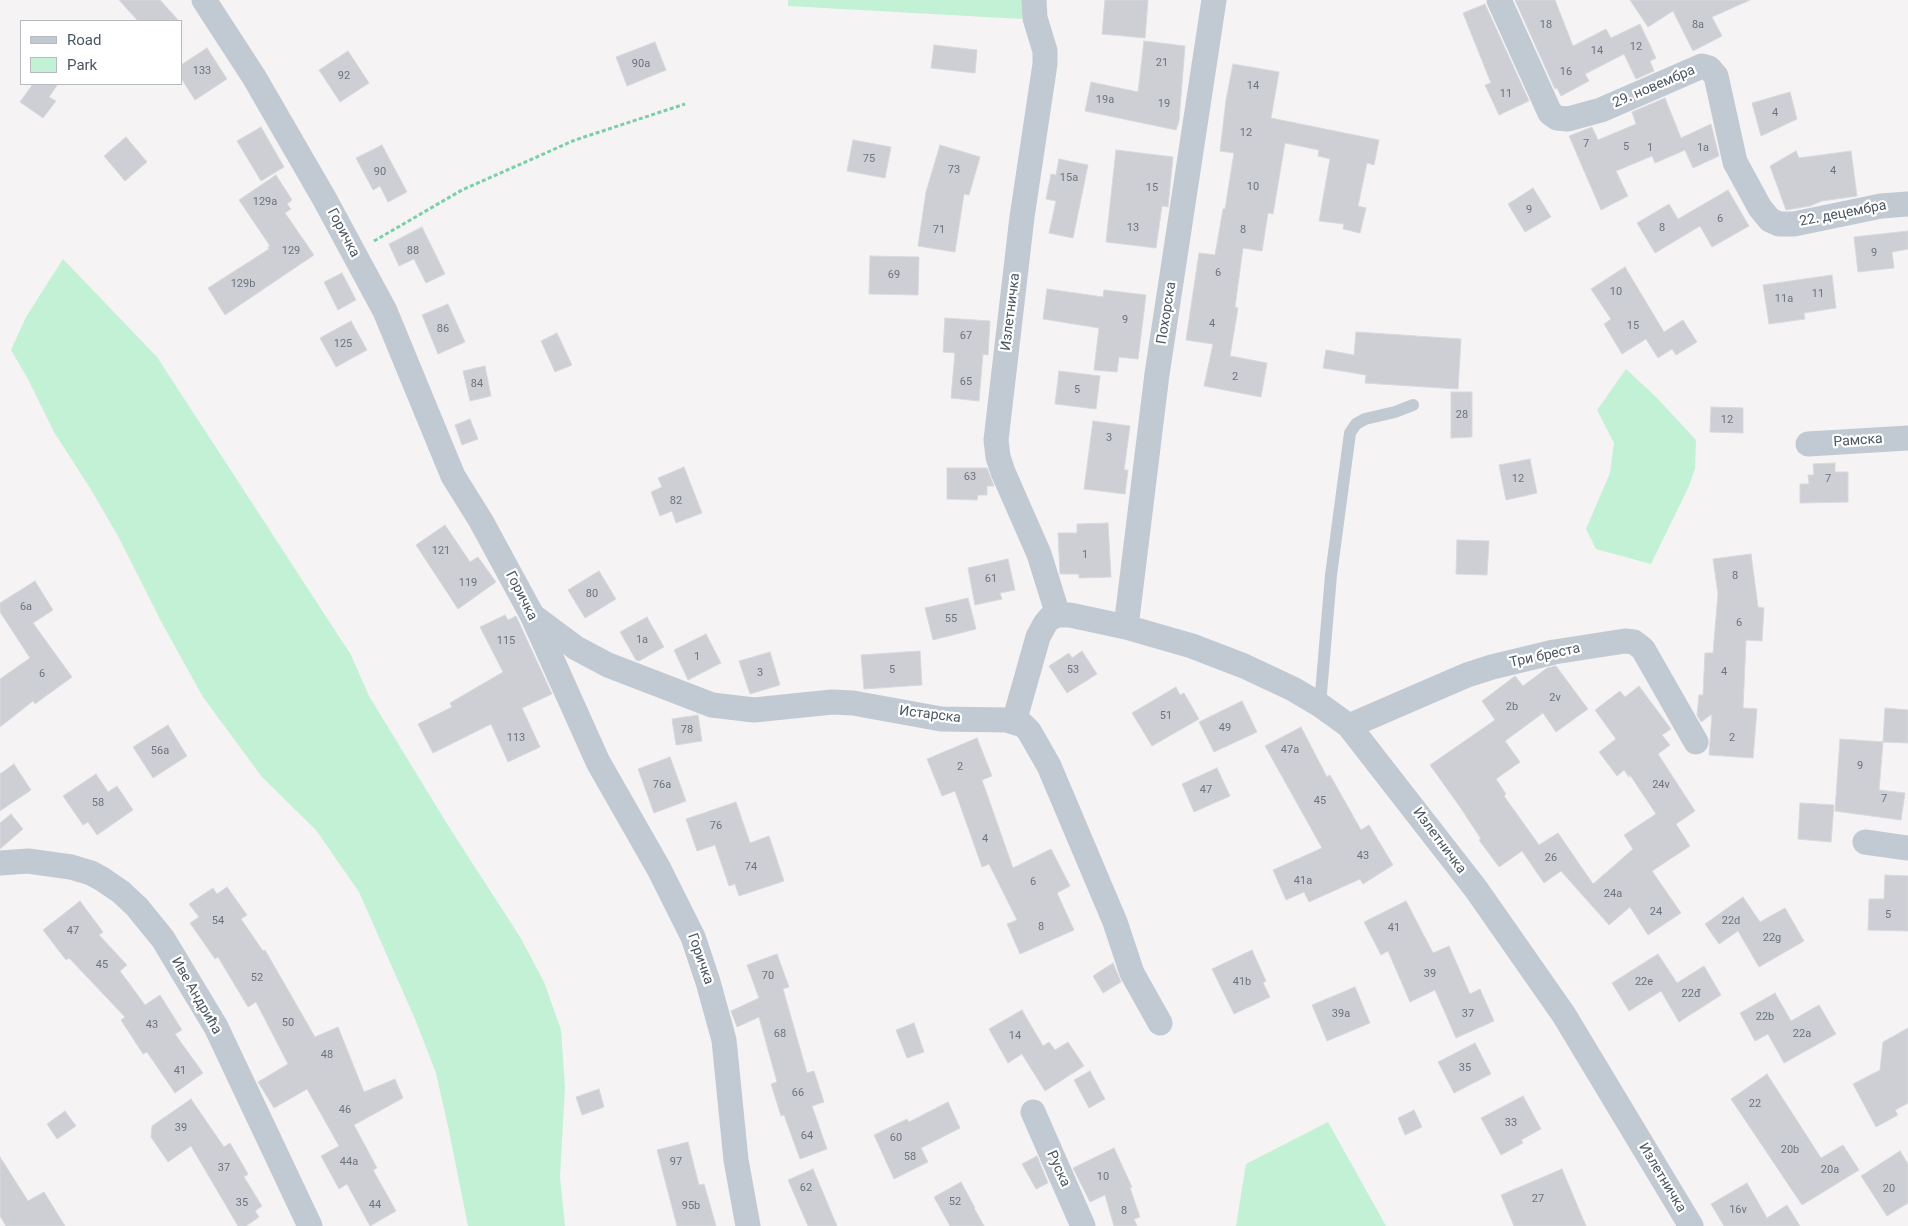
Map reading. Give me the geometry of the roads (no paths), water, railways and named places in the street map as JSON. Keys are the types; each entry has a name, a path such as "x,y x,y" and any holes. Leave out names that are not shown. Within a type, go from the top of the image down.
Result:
{"street":[{"name":"Горичка","path":"204,0 254,77 354,252 384,311 453,476 481,521 532,615 598,762 659,869 693,936 724,1040 736,1160 748,1226"},
{"name":"Излетничка","path":"1034,0 1035,18 1045,51 1045,64 1022,218 996,440 998,457 1003,472 1039,554 1058,615 1070,615 1126,627 1192,646 1244,666 1320,705 1349,726 1476,890 1564,1015 1691,1226"},
{"name":"Похорска","path":"1126,627 1157,374 1214,0"},
{"name":"29. новембра","path":"1499,0 1550,113 1557,118 1568,120 1586,115 1702,66 1709,68 1716,76 1736,162 1760,208 1770,220 1778,224"},
{"name":"22. децембра","path":"1778,224 1794,224 1881,206 1908,204"},
{"name":"Рамска","path":"1808,444 1908,438"},
{"name":"Истарска","path":"532,615 576,648 608,665 712,705 754,710 832,702 853,703 941,719 1014,722"},
{"path":"1058,615 1050,618 1038,637 1014,722 1023,725 1029,730 1049,766 1115,922 1132,973 1160,1023"},
{"name":"Три бреста","path":"1349,726 1467,675 1492,667 1554,652 1624,641 1634,642 1643,649 1696,742"},
{"path":"1865,842 1908,848"},
{"name":"Иве Андрића","path":"0,863 28,861 71,866 102,879 121,892 137,907 168,947 216,1027 310,1226"},
{"name":"Руска","path":"1033,1112 1083,1226"}],"lane":[{"path":"1320,705 1331,574 1350,433 1356,424 1365,419 1395,412 1413,405"}]}
